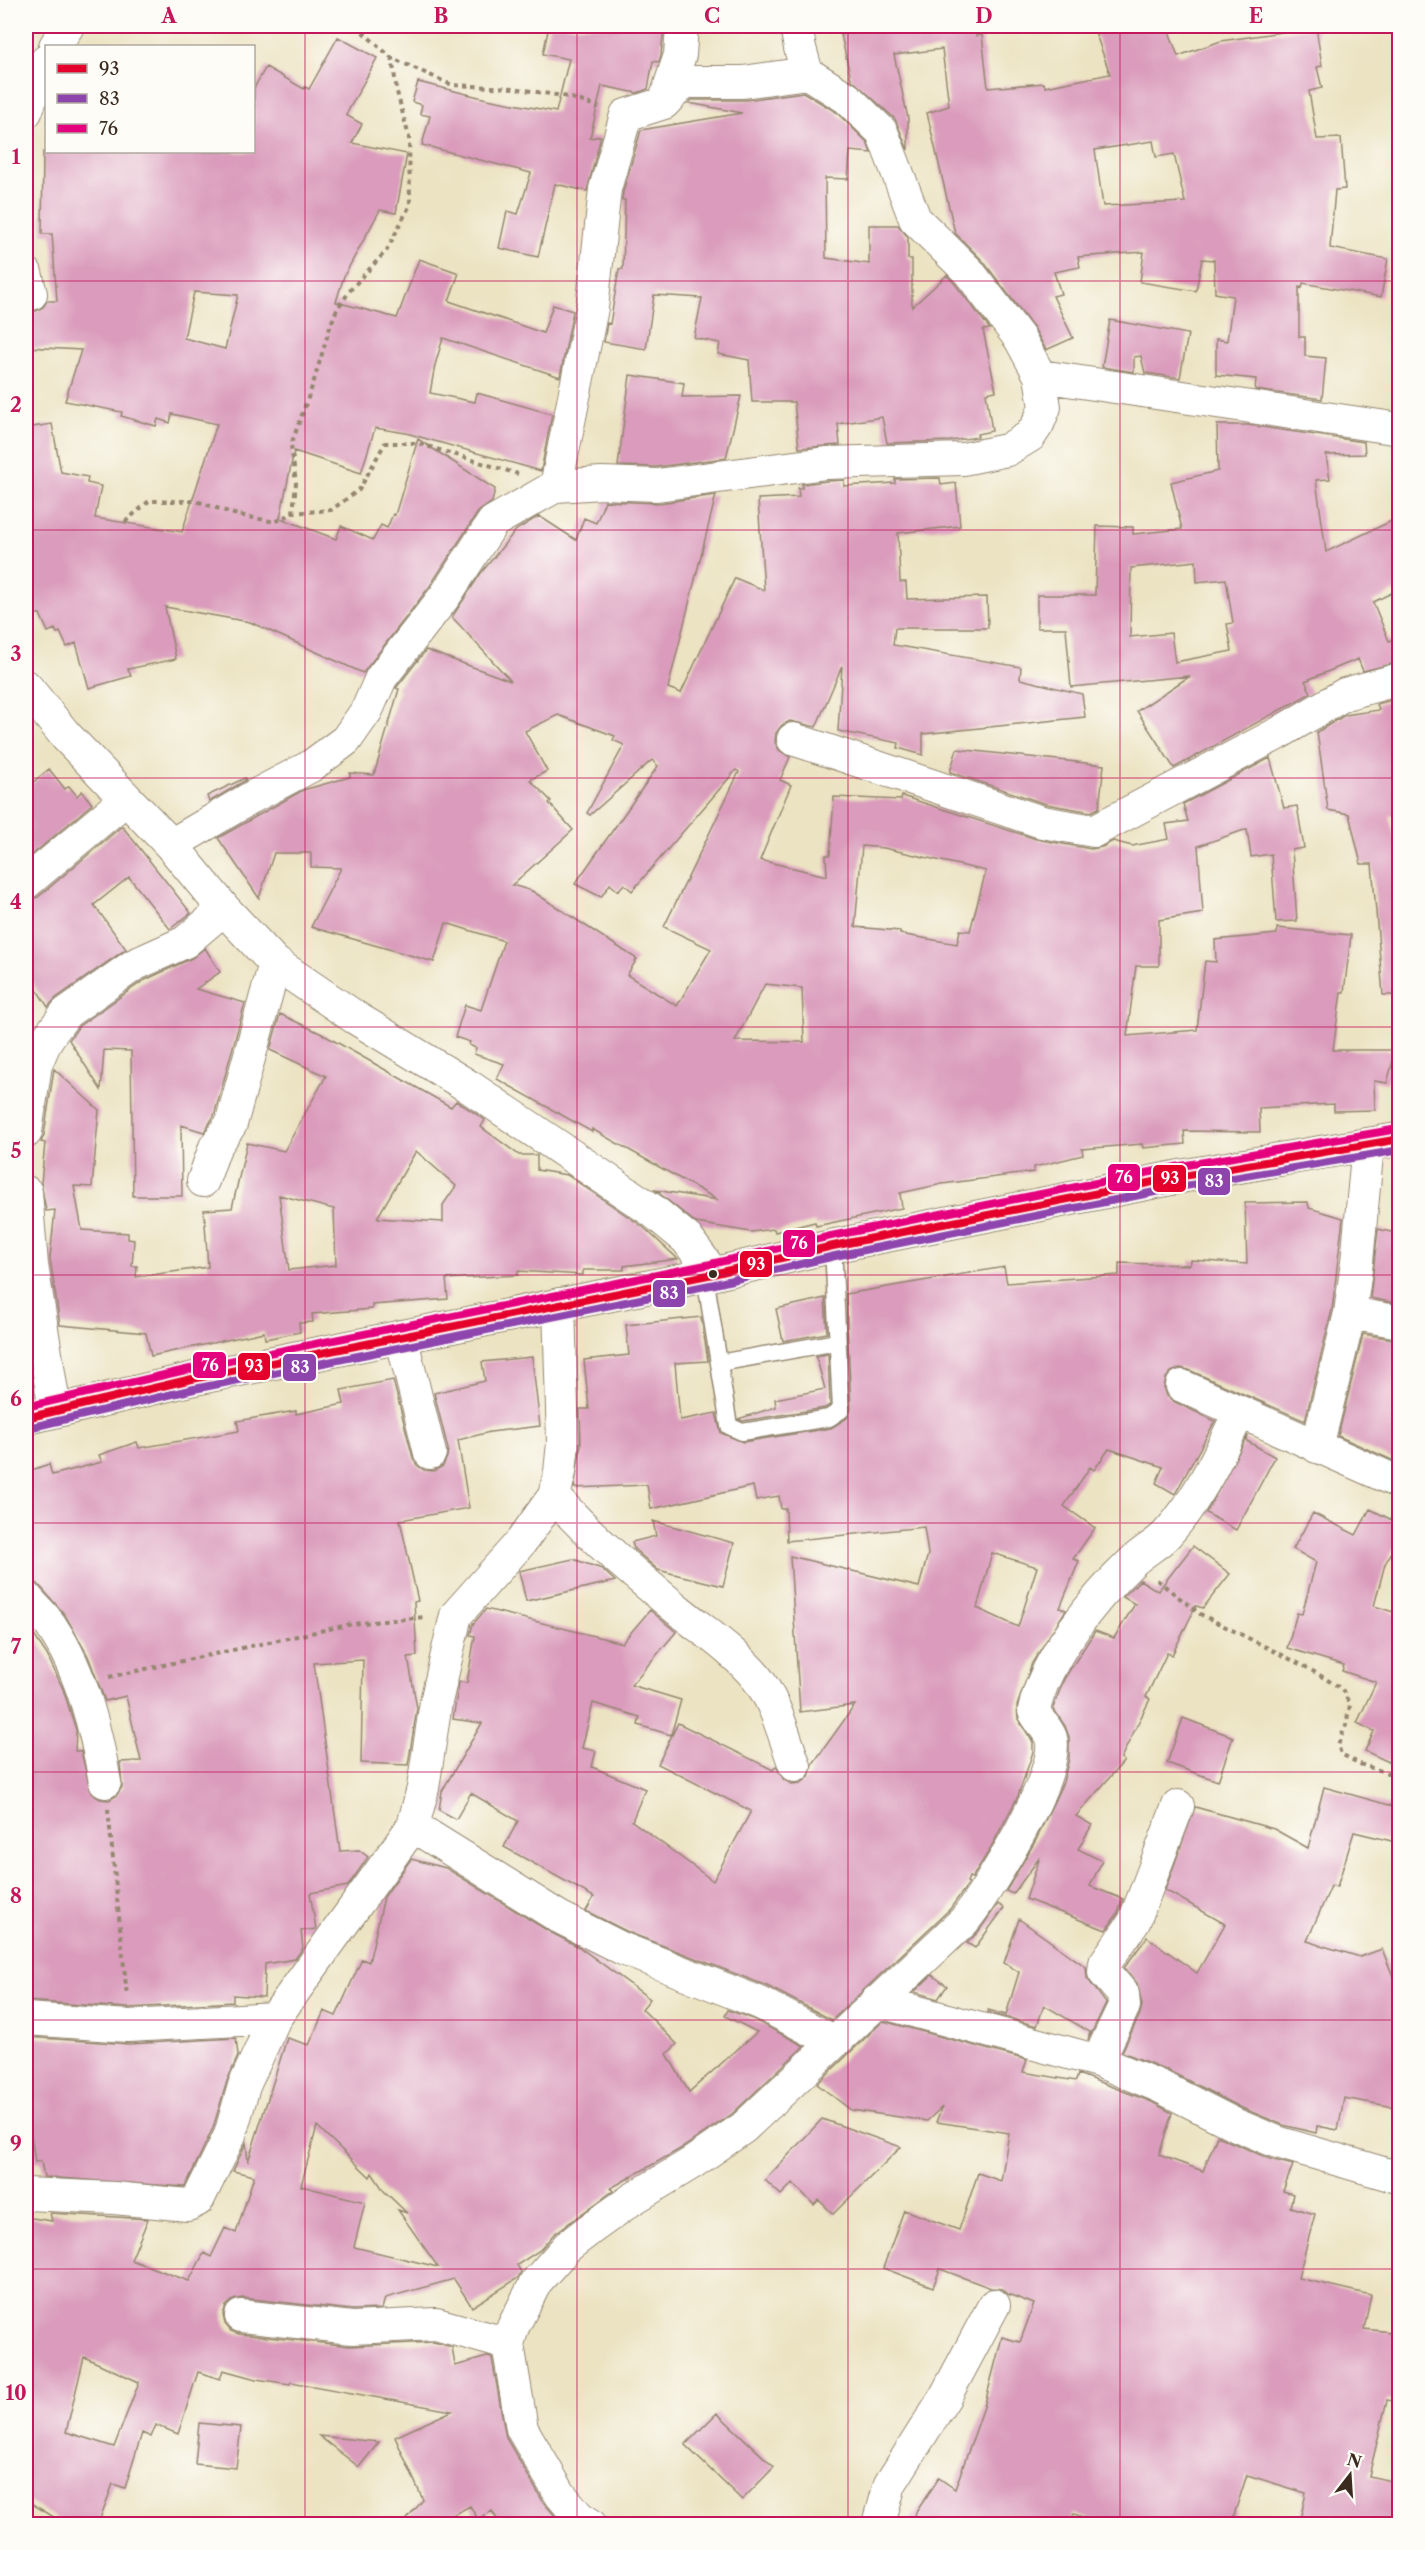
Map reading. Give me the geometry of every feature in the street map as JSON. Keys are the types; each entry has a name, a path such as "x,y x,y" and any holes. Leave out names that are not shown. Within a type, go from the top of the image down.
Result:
{"main road":[{"path":"26,687 66,736 171,845 224,909 275,963 356,1018 471,1088 653,1211 687,1239 709,1275"},
{"path":"40,1414 192,1379 709,1275 833,1246 1183,1176 1400,1139"}],"street":[{"path":"56,45 68,26"},
{"path":"664,102 680,55 682,26"},
{"path":"796,26 807,73"},
{"path":"26,112 45,64"},
{"path":"171,845 254,796 311,766 346,740 367,710 381,678 445,597 493,522 556,486 602,483 657,485 826,463 963,459 1007,450 1030,436 1041,416 1045,407 1040,376 1020,339 969,272 915,219 882,132 847,98 807,73 743,82 684,82 664,102 626,115 605,189 592,308 556,486"},
{"path":"1040,376 1400,429"},
{"path":"793,740 1042,822 1094,831 1279,733 1345,694 1400,679"},
{"path":"26,883 126,799"},
{"path":"26,1132 36,1064 47,1039 66,1013 134,965 185,942 224,909"},
{"path":"203,1181 216,1147 231,1124 275,963"},
{"path":"1317,1447 1350,1313 1368,1144"},
{"path":"26,1192 40,1414"},
{"path":"26,2194 114,2198 188,2205 198,2200 230,2135 244,2086 275,2019 413,1826 423,1788 436,1702 456,1615 520,1542 554,1496 560,1472 563,1443 559,1304"},
{"path":"1350,1313 1400,1322"},
{"path":"401,1336 430,1453"},
{"path":"1182,1386 1400,1483"},
{"path":"590,2524 579,2517 560,2494 522,2429 508,2344 513,2327 536,2282 567,2247 630,2200 692,2163 743,2128 964,1921 982,1899 1024,1826 1048,1767 1051,1738 1034,1711 1037,1696 1082,1618 1104,1590 1133,1561 1166,1535 1187,1507 1224,1444 1239,1412"},
{"path":"554,1496 608,1551 739,1660 758,1679 772,1705 795,1766"},
{"path":"26,1597 52,1628 79,1685 97,1740 105,1782"},
{"path":"1098,2061 1124,2006 1123,1994 1104,1972 1104,1963 1134,1922 1178,1806"},
{"path":"413,1826 559,1917 623,1949 760,2003 835,2042"},
{"path":"877,2001 1098,2061 1159,2086 1234,2124 1277,2142 1400,2178"},
{"path":"26,2019 128,2026 275,2019"},
{"path":"879,2524 890,2484 945,2397 994,2305"},
{"path":"240,2316 352,2328 436,2324 508,2344"}],"lane":[{"path":"709,1275 729,1426 742,1432 828,1418 841,1410 833,1246"},
{"path":"719,1363 837,1342"}],"path":[{"path":"356,26 392,57 452,85 513,88 568,97 626,115"},
{"path":"293,513 296,483 291,445 330,327 337,309 352,288 387,250 410,205 409,137 397,92 392,57"},
{"path":"125,522 149,501 196,501 234,514 275,522 293,513 331,510 359,490 385,443 417,443 556,486"},
{"path":"1133,1561 1200,1614 1308,1668 1342,1689 1350,1705 1346,1725 1338,1745 1341,1754 1360,1764 1400,1777"},
{"path":"79,1685 123,1673 352,1624 456,1615"},
{"path":"105,1782 128,2026"}],"building":[{"path":"549,26 664,26 661,55 659,62 653,61 648,89 637,93 602,86 590,138 601,136 587,191 555,184 538,257 499,248 507,211 518,214 531,173 422,145 430,116 420,114 422,105 412,102 418,82 487,99 556,112 569,59 543,54"},
{"path":"839,26 975,26 976,36 982,35 988,88 1044,83 1045,87 1110,74 1093,26 1167,26 1178,56 1221,41 1316,27 1322,66 1317,67 1322,88 1309,91 1317,139 1341,138 1345,189 1335,190 1330,248 1388,259 1381,297 1303,283 1302,288 1299,287 1299,337 1305,337 1305,356 1326,358 1322,399 1255,390 1256,379 1216,375 1216,339 1227,341 1233,296 1215,293 1214,260 1202,259 1196,291 1140,282 1144,252 1078,257 1080,267 1054,272 1061,294 1053,296 1073,338 1046,350 1034,328 983,261 955,233 927,113 949,106 942,49 894,55 908,118 908,150 895,119 851,79","holes":["1153,141 1156,157 1174,154 1185,202 1103,206 1095,150"]},
{"path":"338,37 377,58 346,115 362,124 352,143 407,154 396,213 380,210 344,276 336,302 397,318 419,259 459,273 449,301 543,333 553,305 573,311 560,377 443,338 435,365 430,393 475,402 477,393 552,414 541,471 406,433 375,428 361,473 294,451 280,518 336,539 341,526 373,540 381,525 387,528 393,514 395,515 418,439 495,489 492,502 478,512 430,586 363,673 250,622 165,607 176,659 128,669 131,676 89,688 76,643 67,647 60,632 57,633 55,629 48,632 40,614 26,614 26,428 52,424 61,472 88,477 87,483 101,486 95,518 182,532 217,424 172,414 170,423 158,419 156,426 121,416 122,412 65,401 81,350 26,347 26,311 36,311 47,301 57,301 52,234 42,234 43,152 255,153 255,86 266,67 304,89 305,87 309,89","holes":["194,292 238,295 225,349 184,338"]},
{"path":"803,92 836,112 867,142 871,153 850,151 848,179 825,178 826,258 869,264 869,225 898,225 908,237 908,259 912,259 912,307 947,275 990,329 983,330 996,391 986,393 992,431 977,434 978,437 950,441 887,443 882,417 838,424 840,445 799,448 794,402 752,402 749,360 718,354 720,343 694,338 702,298 654,295 646,349 604,342 607,323 610,324 619,269 623,269 625,200 622,200 623,192 641,130 742,113 689,103 692,100 745,100"},
{"path":"1110,320 1188,334 1180,378 1145,373 1141,356 1134,357 1134,372 1102,367"},
{"path":"630,375 684,383 682,397 741,396 726,458 656,467 618,466"},
{"path":"1217,425 1248,425 1364,442 1365,454 1326,455 1330,479 1316,480 1326,552 1400,517 1400,589 1373,602 1389,641 1400,637 1400,662 1363,671 1358,659 1305,681 1311,693 1174,768 1137,711 1190,676 1071,687 1066,628 1037,628 1037,595 1095,595 1097,526 1133,527 1133,534 1182,529 1171,482 1218,471","holes":["1196,561 1197,582 1226,579 1233,623 1227,624 1232,651 1175,662 1171,633 1130,637 1131,568"]},
{"path":"940,478 941,485 956,483 960,526 898,533 900,582 906,582 907,599 987,597 988,628 895,628 893,645 1021,667 1020,679 1082,694 1085,717 923,734 923,755 898,748 899,743 838,731 842,666 816,727 790,721 782,725 776,733 775,742 779,750 790,757 780,780 791,785 760,860 827,876 826,855 830,855 834,797 901,800 902,796 1036,839 1091,849 1102,847 1113,841 1132,846 1169,839 1166,824 1188,821 1183,804 1270,758 1284,808 1297,806 1304,848 1292,850 1297,921 1276,922 1271,854 1251,857 1247,829 1198,846 1203,913 1159,920 1159,966 1136,966 1127,1036 1197,1030 1205,961 1216,962 1215,940 1277,934 1277,928 1351,935 1344,992 1341,992 1333,1050 1396,1050 1387,1083 1374,1081 1375,1110 1334,1111 1334,1104 1259,1108 1260,1132 1184,1131 1185,1144 1143,1148 1142,1144 1082,1149 1083,1155 1034,1167 1034,1172 942,1184 900,1193 902,1208 816,1226 815,1222 775,1232 774,1229 751,1232 696,1223 655,1190 718,1200 497,1079 504,1064 474,1054 476,1048 469,1045 470,1042 455,1037 465,1005 481,1010 504,941 446,923 434,962 311,927 341,868 311,867 311,853 274,853 259,898 218,838 303,790 350,777 350,773 374,775 399,689 396,688 426,650 511,681 452,617 481,573 516,530 539,516 576,540 584,518 596,523 605,501 659,503 716,495 668,688 681,693 735,578 764,590 758,499 799,497 798,488 802,488 802,484 844,480 844,486 895,483 895,479","holes":["558,715 615,736 613,740 624,745 587,813 590,815 652,760 658,766 575,884 601,897 610,884 618,891 624,884 632,891 736,770 739,772 664,927 711,949 677,1006 627,975 637,959 532,891 512,885 573,830 549,803 551,801 530,780 547,771 525,731","862,846 884,848 986,871 970,931 960,930 957,944 900,934 900,931 855,927","765,984 802,988 804,1042 735,1041"]},
{"path":"1400,698 1400,814 1389,816 1400,859 1400,995 1383,995 1372,864 1361,864 1349,814 1328,810 1317,732 1345,715 1379,710 1377,704"},
{"path":"957,749 1104,765 1099,808 1091,812 1046,804 950,772"},
{"path":"49,769 65,789 69,786 77,796 82,791 92,804 26,860 26,788"},
{"path":"245,778 246,780 209,802 207,796"},
{"path":"122,826 191,913 170,929 129,877 94,905 126,949 56,998 48,1007 26,973 26,900 38,897"},
{"path":"205,948 220,972 196,989 245,1003 214,1116 204,1132 181,1125 182,1196 133,1196 131,1051 104,1050 101,1090 69,1040 79,1026 143,981 192,958"},
{"path":"280,1014 322,1034 451,1107 456,1101 485,1120 481,1127 519,1155 537,1155 537,1170 567,1175 642,1226 678,1259 624,1266 624,1270 583,1270 583,1275 518,1271 518,1275 446,1279 448,1299 372,1305 372,1309 312,1314 313,1322 299,1323 300,1332 265,1339 264,1332 151,1356 146,1333 60,1325 50,1258 55,1210 46,1211 41,1183 45,1143 41,1142 54,1069 99,1110 92,1187 74,1186 82,1230 128,1233 128,1239 134,1240 132,1266 137,1266 136,1277 208,1267 204,1210 232,1208 247,1143 284,1151 326,1076 270,1050","holes":["416,1151 456,1186 443,1205 443,1222 377,1218","279,1195 334,1209 336,1265 289,1270"]},
{"path":"1308,1202 1309,1208 1343,1218 1332,1310 1305,1421 1180,1368 1171,1372 1166,1378 1164,1387 1167,1396 1215,1421 1175,1494 1156,1483 1163,1467 1109,1449 1094,1470 1090,1467 1064,1506 1095,1528 1073,1559 1079,1561 1060,1608 1066,1610 1032,1663 1017,1706 1018,1719 1033,1742 1033,1752 1018,1796 989,1851 972,1878 969,1877 967,1882 969,1883 950,1909 832,2020 767,1986 630,1933 586,1911 594,1897 504,1847 518,1821 471,1793 456,1819 439,1810 442,1791 482,1723 453,1719 459,1682 467,1683 475,1636 470,1635 473,1624 486,1609 622,1643 650,1610 676,1632 631,1685 681,1700 671,1735 638,1725 640,1717 593,1703 582,1748 596,1751 592,1767 645,1789 632,1821 713,1881 751,1811 658,1764 678,1723 773,1770 776,1766 784,1780 792,1784 801,1783 809,1777 812,1765 855,1705 800,1712 790,1556 919,1587 928,1554 924,1527 787,1541 786,1509 781,1509 779,1496 756,1500 753,1486 651,1509 647,1485 574,1488 581,1445 580,1409 589,1409 584,1360 629,1355 626,1325 701,1317 708,1361 675,1363 680,1420 716,1413 721,1433 743,1442 831,1428 847,1418 851,1410 846,1294 1004,1267 1007,1283 1119,1275 1119,1263 1190,1265 1191,1260 1247,1264 1245,1203","holes":["992,1553 1037,1567 1018,1627 977,1608"]},
{"path":"1378,1229 1400,1234 1400,1304 1370,1298"},
{"path":"825,1298 827,1333 783,1341 776,1309"},
{"path":"1363,1334 1400,1340 1400,1446 1394,1461 1338,1436"},
{"path":"26,1339 33,1389 26,1390"},
{"path":"828,1354 830,1405 825,1408 743,1421 738,1419 776,1407 775,1399 825,1389 816,1356"},
{"path":"532,1357 540,1426 490,1432 458,1440 469,1508 400,1520 418,1601 414,1602 417,1656 408,1657 417,1708 408,1765 361,1763 363,1660 314,1663 340,1851 359,1850 368,1857 348,1886 310,1893 316,1929 301,1931 303,1948 295,1959 265,1964 264,1997 233,1995 233,2002 128,2008 26,2001 26,1870 28,1870 26,1623 47,1655 63,1689 76,1730 75,1751 81,1751 91,1793 100,1799 109,1800 116,1796 122,1787 120,1762 141,1761 126,1696 105,1701 88,1656 65,1615 39,1585 33,1580 26,1579 26,1472 49,1464 52,1475 102,1462 99,1455 137,1442 139,1448 239,1431 237,1421 296,1411 296,1414 344,1404 341,1390 393,1380 413,1458 424,1470 434,1471 443,1466 448,1449 434,1393 485,1381 482,1362"},
{"path":"1248,1435 1247,1441 1275,1457 1236,1530 1206,1513"},
{"path":"1370,1509 1400,1524 1400,1538 1385,1564 1374,1606 1400,1614 1400,1750 1393,1764 1365,1751 1374,1731 1357,1723 1376,1682 1342,1671 1344,1665 1287,1648 1297,1613 1302,1614 1316,1562 1293,1549 1313,1513 1356,1535"},
{"path":"653,1521 734,1543 723,1586 658,1570 634,1549 632,1542 656,1536"},
{"path":"1193,1546 1230,1574 1203,1608 1196,1606 1172,1655 1167,1653 1146,1697 1150,1699 1121,1758 1124,1761 1076,1816 1092,1825 1078,1849 1102,1861 1090,1886 1123,1899 1118,1913 1106,1930 1026,1899 1040,1857 1013,1894 1006,1891 1036,1840 1063,1782 1069,1759 1069,1737 1065,1726 1053,1708 1064,1679 1095,1631 1114,1638 1135,1604 1123,1597 1140,1580 1158,1591"},
{"path":"573,1559 602,1569 615,1581 526,1601 519,1571"},
{"path":"1183,1718 1233,1737 1218,1781 1167,1763"},
{"path":"1324,1787 1400,1808 1400,1843 1354,1832 1337,1887 1331,1886 1307,1941 1360,1957 1382,1949 1400,1994 1400,2108 1344,2098 1338,2130 1317,2126 1316,2133 1283,2125 1242,2108 1167,2070 1122,2052 1142,2005 1137,1983 1124,1968 1147,1937 1197,1973 1225,1924 1165,1890 1195,1807 1274,1829 1308,1848"},
{"path":"411,1859 446,1868 550,1932 579,1947 650,1999 642,2009 677,2044 667,2054 689,2092 757,2032 725,2016 728,2010 753,2019 804,2046 732,2114 682,2148 611,2188 613,2191 554,2234 540,2250 517,2265 521,2272 518,2278 472,2307 454,2279 385,2298 382,2309 353,2310 243,2298 233,2300 226,2306 223,2315 225,2324 231,2331 239,2334 350,2346 434,2342 452,2347 455,2366 487,2357 492,2358 506,2438 544,2503 562,2524 500,2524 492,2511 478,2519 470,2506 443,2520 440,2524 403,2524 423,2500 395,2437 452,2411 291,2382 290,2384 256,2379 223,2370 220,2379 198,2372 178,2434 156,2425 151,2437 142,2433 125,2488 113,2484 98,2524 65,2524 26,2500 26,2217 52,2221 50,2213 148,2219 131,2260 189,2281 204,2253 211,2257 225,2228 236,2233 254,2176 233,2171 246,2143 248,2162 287,2038 309,2045 324,2011 336,2016 362,1959 369,1962 384,1897","holes":["317,2126 370,2177 372,2173 384,2191 407,2213 398,2210 438,2267 354,2247 365,2202 301,2186","84,2357 139,2382 114,2447 66,2432"]},
{"path":"998,1904 1004,1908 975,1948 967,1943 978,1932"},
{"path":"1019,1919 1086,1967 1087,1978 1106,2003 1088,2040 1090,2032 1044,2005 1037,2026 987,2012 988,2010 1006,2015 1019,1972 1004,1963"},
{"path":"932,1975 947,1986 938,1999 914,1992"},
{"path":"883,2021 1027,2060 1023,2072 1076,2081 1078,2074 1152,2102 1172,2113 1159,2155 1203,2171 1217,2136 1270,2159 1293,2165 1283,2191 1293,2194 1290,2207 1315,2214 1298,2278 1371,2295 1364,2329 1400,2333 1400,2402 1387,2400 1369,2476 1400,2483 1400,2524 1299,2524 1306,2493 1247,2475 1231,2524 1102,2524 1074,2514 1069,2524 908,2524 939,2478 955,2489 984,2407 1002,2337 1020,2342 1034,2304 1008,2294 1002,2289 991,2288 940,2269 933,2287 883,2268 904,2210 959,2230 978,2173 1001,2181 1009,2133 936,2122 942,2107 927,2121 851,2110 817,2084"},
{"path":"26,2037 129,2044 236,2038 238,2056 227,2081 213,2128 185,2187 44,2177 41,2161 35,2162 28,2116 26,2116"},
{"path":"822,2119 901,2147 833,2214 819,2200 814,2205 793,2183 781,2195 765,2180"},
{"path":"717,2413 774,2467 742,2500 685,2445"},
{"path":"199,2423 241,2427 236,2468 195,2464"},
{"path":"319,2436 379,2442 359,2467"}],"transit line":[{"name":"76","path":"26,1407 190,1369 711,1264 831,1236 1181,1166 1398,1129"},
{"name":"93","path":"26,1418 192,1379 713,1274 833,1246 1183,1176 1400,1139"},
{"name":"83","path":"28,1428 194,1389 715,1284 835,1256 1185,1186 1400,1150"}]}
